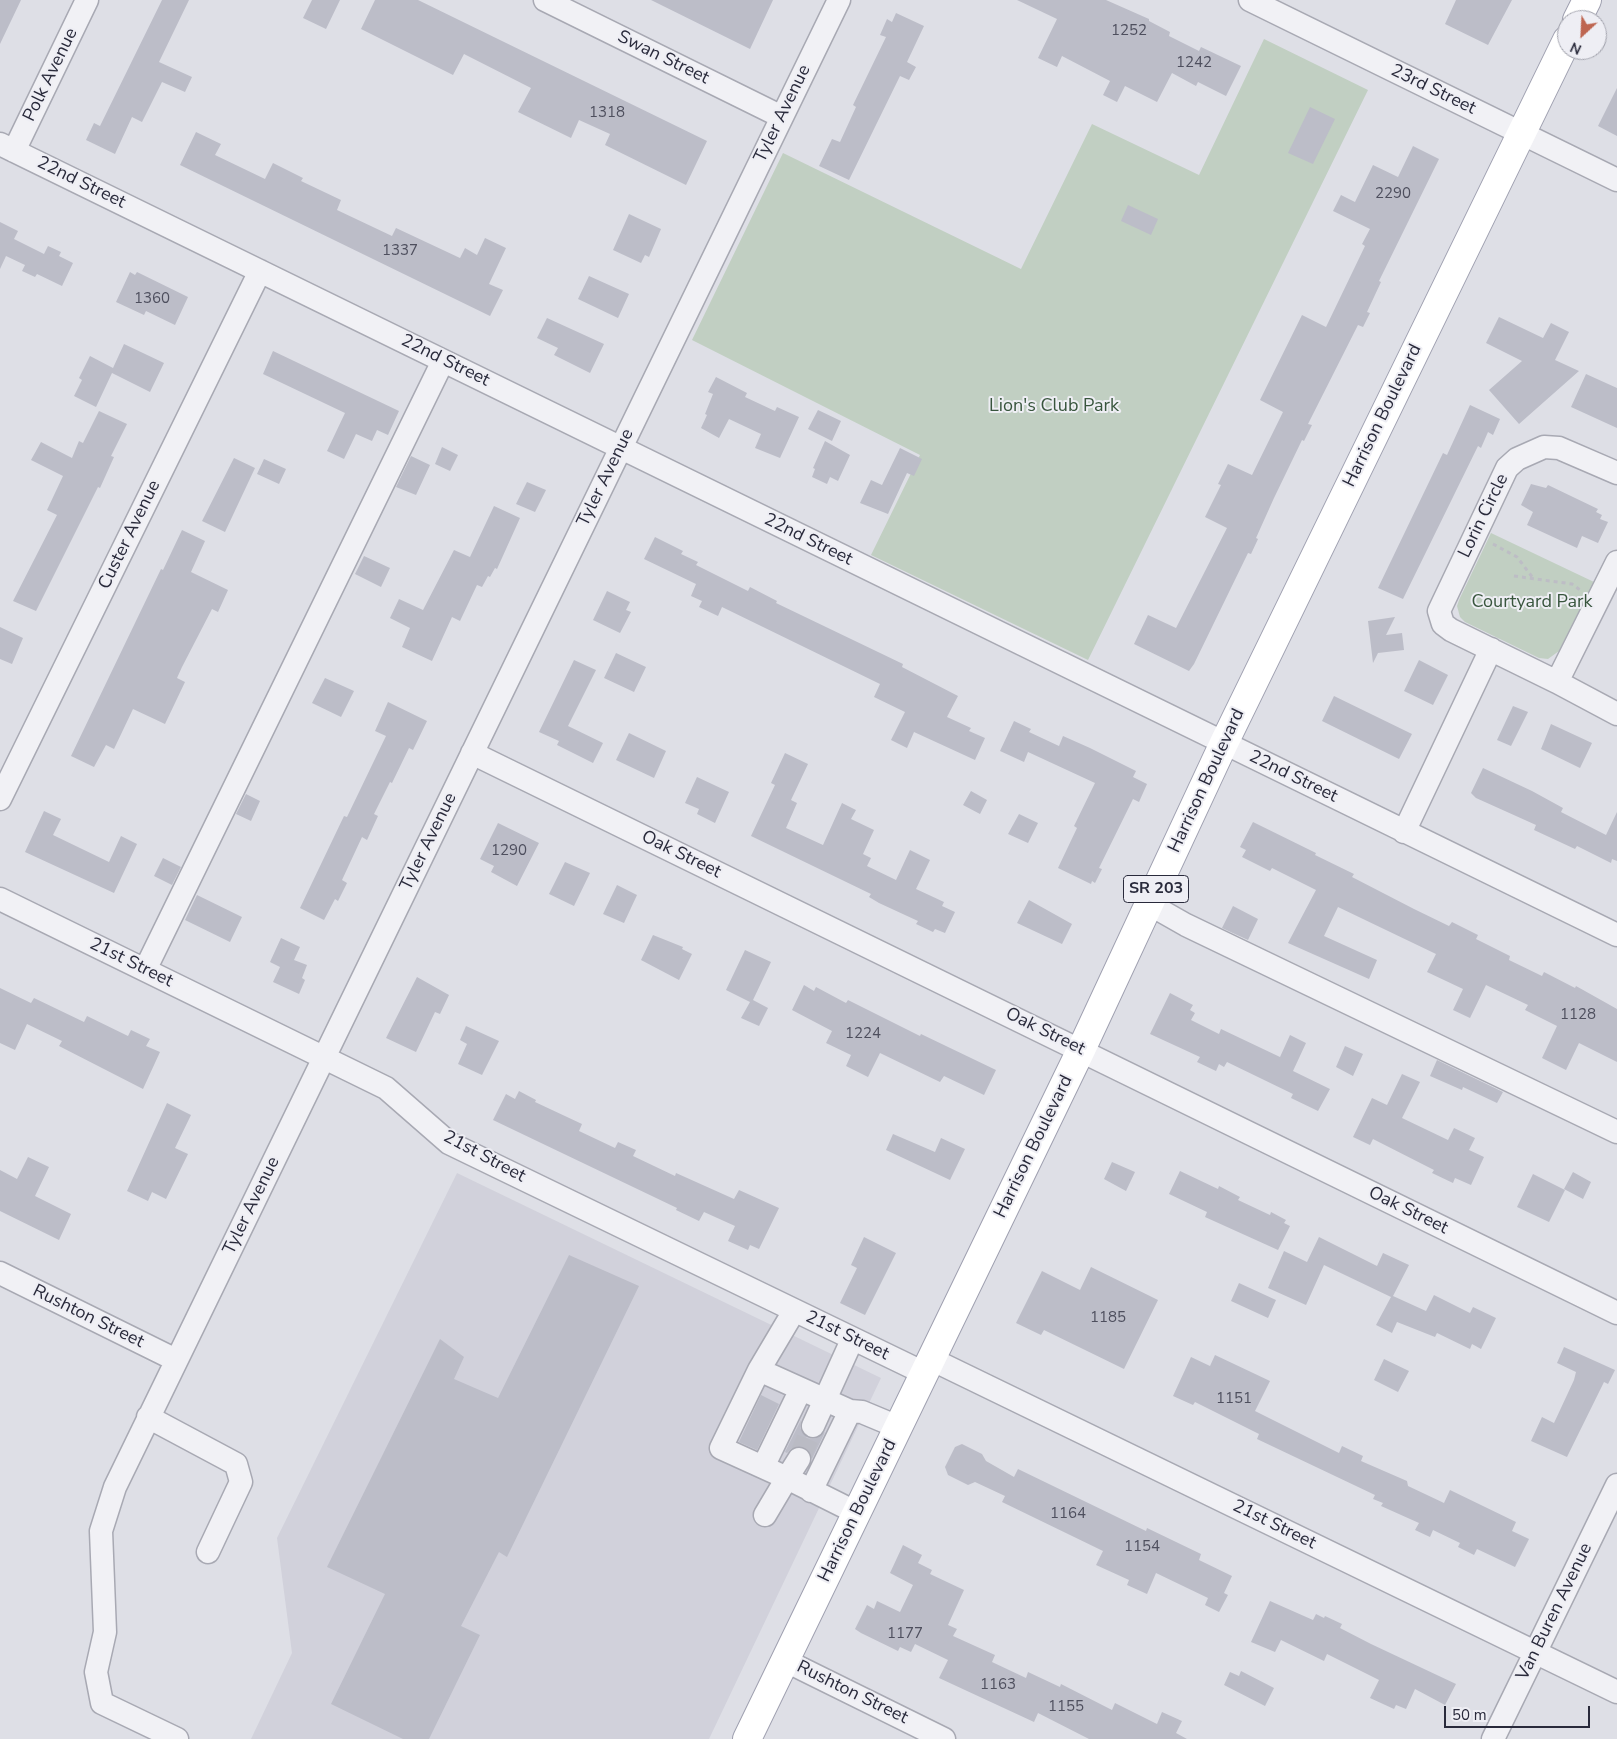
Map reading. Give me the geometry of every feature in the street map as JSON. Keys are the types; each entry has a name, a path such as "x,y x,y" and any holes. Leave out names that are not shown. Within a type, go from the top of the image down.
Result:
{"main road":[{"name":"Harrison Boulevard","path":"747,1739 1081,1050 1224,744 1557,60"}],"street":[{"name":"Polk Avenue","path":"7,147 87,0"},
{"name":"Swan Street","path":"545,0 782,117"},
{"name":"Tyler Avenue","path":"177,1739 102,1702 96,1672 105,1632 101,1531 115,1487 839,0"},
{"name":"23rd Street","path":"1250,0 1617,180"},
{"name":"22nd Street","path":"7,147 1617,935"},
{"name":"Custer Avenue","path":"0,799 260,271"},
{"path":"145,970 443,361"},
{"name":"Lorin Circle","path":"1617,473 1560,448 1544,447 1517,458 1507,468 1441,604 1440,618 1451,630 1617,714"},
{"path":"1557,682 1617,562"},
{"path":"1404,832 1491,649"},
{"name":"Oak Street","path":"472,753 1617,1313"},
{"name":"21st Street","path":"0,899 386,1088 449,1143 852,1340 927,1366 1536,1652 1617,1692"},
{"path":"1149,904 1186,925 1617,1132"},
{"name":"Rushton Street","path":"0,1273 176,1360"},
{"path":"794,1311 759,1370 721,1448 857,1513"},
{"path":"813,1426 852,1340"},
{"path":"759,1370 850,1412 862,1412 898,1427"},
{"path":"763,1467 801,1389"},
{"path":"811,1491 850,1412"},
{"path":"148,1417 236,1464 241,1482 208,1552"},
{"path":"765,1515 799,1459"},
{"name":"Van Buren Avenue","path":"1493,1739 1617,1486"},
{"name":"Rushton Street","path":"786,1661 944,1739"}],"path":[{"path":"1474,536 1506,549 1517,557 1534,578"},
{"path":"1514,576 1572,584 1596,602"}],"shaded area":[{"path":"457,1173 881,1378 709,1739 251,1739 292,1653 277,1538"}],"green space":[{"name":"Lion's Club Park","path":"1264,39 1368,90 1088,660 871,555 920,455 692,340 783,153 1021,269 1092,124 1199,175"},
{"name":"Courtyard Park","path":"1491,533 1594,582 1559,651 1548,659 1539,658 1465,622 1460,617 1457,606 1459,600"}],"building":[{"path":"0,0 21,0 0,44"},
{"path":"162,0 189,0 159,62 192,77 185,92 162,82 142,122 132,117 115,154 86,140 94,123 100,126"},
{"path":"312,0 340,0 326,29 303,18"},
{"path":"375,0 418,0 707,141 686,185 605,145 610,134 579,120 571,138 518,112 531,88 464,54 453,75 361,29"},
{"path":"651,0 773,0 750,49"},
{"path":"1017,0 1106,0 1149,19 1149,21 1170,32 1169,36 1199,51 1201,47 1241,66 1226,96 1198,82 1196,86 1172,73 1157,102 1125,86 1117,102 1103,95 1110,81 1062,56 1057,67 1038,58 1057,19"},
{"path":"1456,0 1512,0 1488,45 1445,24"},
{"path":"896,13 924,26 907,62 916,67 909,80 900,76 849,180 819,166 832,139 840,142 856,107 853,105 886,37 880,35 887,19 892,22"},
{"path":"1617,88 1617,136 1598,126"},
{"path":"1310,107 1335,119 1313,164 1288,153"},
{"path":"196,132 221,144 215,155 265,179 273,163 303,178 301,181 341,200 337,210 392,236 396,228 460,258 465,248 477,255 485,238 506,248 489,284 503,290 490,316 180,165"},
{"path":"1413,146 1439,159 1379,281 1381,282 1367,312 1370,313 1363,327 1358,325 1308,424 1312,425 1304,441 1302,440 1274,498 1251,554 1248,553 1194,664 1189,671 1134,644 1148,615 1176,628 1227,528 1205,517 1221,485 1218,484 1228,464 1252,475 1283,412 1260,400 1302,315 1326,327 1365,246 1362,244 1370,229 1333,211 1341,195 1355,202 1373,165 1398,177"},
{"path":"1128,205 1158,219 1151,235 1121,221"},
{"path":"629,214 661,229 649,257 645,255 641,263 613,250"},
{"path":"0,222 18,231 14,239 44,254 48,246 61,252 59,256 73,263 62,286 37,274 35,277 22,271 25,265 6,256 0,269"},
{"path":"130,272 135,275 137,272 188,297 175,325 146,311 144,315 116,302"},
{"path":"589,276 629,294 618,318 578,299"},
{"path":"1499,317 1543,338 1551,323 1569,332 1555,360 1579,371 1519,424 1489,390 1522,361 1486,343"},
{"path":"547,318 604,344 590,373 554,355 558,348 537,338"},
{"path":"124,344 164,363 150,392 112,373 96,407 74,396 82,380 79,378 90,356 113,368"},
{"path":"273,351 399,411 388,435 377,430 372,441 356,434 344,459 327,451 345,413 263,374"},
{"path":"1586,374 1617,388 1617,428 1571,407"},
{"path":"716,377 747,393 745,397 775,411 777,407 799,417 780,458 755,448 761,434 729,419 719,438 701,428 713,394 708,392"},
{"path":"1470,405 1500,419 1493,435 1488,432 1481,448 1478,446 1403,599 1378,588 1443,453 1447,455"},
{"path":"818,410 841,421 832,441 808,429"},
{"path":"99,411 127,424 111,456 114,457 100,488 98,487 36,611 13,601 57,515 47,510 63,476 31,460 41,442 72,458 79,441 83,443"},
{"path":"825,441 850,455 838,481 830,477 827,484 812,477 815,469 813,468"},
{"path":"442,447 458,455 450,471 435,464"},
{"path":"900,448 922,459 914,476 907,473 888,514 860,503 871,480 882,485"},
{"path":"411,456 430,465 416,495 396,487"},
{"path":"234,458 255,468 225,532 202,521"},
{"path":"264,459 286,469 279,484 257,474"},
{"path":"527,482 546,490 535,512 516,504"},
{"path":"1531,484 1546,488 1548,485 1598,509 1596,512 1602,515 1600,519 1608,522 1598,543 1582,536 1577,548 1527,525 1533,512 1521,505"},
{"path":"494,506 520,518 497,569 495,568 490,577 488,576 482,587 477,585 460,621 452,617 432,661 402,647 410,628 390,618 399,599 423,610 454,550 470,557"},
{"path":"182,530 205,541 191,572 228,590 218,612 212,609 182,667 177,678 185,682 165,724 133,709 114,749 106,745 94,767 71,756 161,569 163,570"},
{"path":"655,537 683,551 681,554 698,562 696,565 748,591 750,587 777,601 776,603 903,664 902,667 958,696 947,717 971,728 969,731 985,738 975,760 914,732 907,748 891,740 905,712 874,697 880,684 722,607 718,616 699,607 702,601 691,596 696,584 644,559"},
{"path":"364,556 390,568 381,587 355,574"},
{"path":"607,591 630,602 626,610 631,612 620,633 593,620"},
{"path":"1395,617 1386,635 1402,633 1404,650 1378,653 1373,663 1368,621"},
{"path":"0,627 23,638 12,664 0,659"},
{"path":"616,653 646,667 634,692 604,678"},
{"path":"574,660 596,670 568,726 603,743 593,763 557,745 559,741 539,732"},
{"path":"1419,660 1448,675 1433,705 1404,691"},
{"path":"325,678 354,691 341,717 312,703"},
{"path":"1334,696 1412,734 1399,759 1322,721"},
{"path":"388,702 427,721 413,750 409,748 392,783 390,782 374,814 378,816 367,840 362,837 342,880 347,883 338,901 335,899 324,920 300,908 344,816 347,817 386,736 375,731"},
{"path":"1513,706 1528,712 1511,746 1497,740"},
{"path":"1014,721 1031,729 1029,732 1059,746 1063,736 1090,748 1136,771 1133,777 1147,784 1139,802 1133,799 1099,868 1102,869 1095,883 1092,881 1091,884 1058,868 1077,828 1074,826 1095,783 1028,752 1024,762 1000,751"},
{"path":"1551,724 1592,743 1580,768 1541,749"},
{"path":"629,733 666,751 654,778 616,760"},
{"path":"785,753 808,764 791,800 797,803 786,828 823,845 842,803 856,810 851,819 874,830 863,854 871,858 867,866 896,880 910,850 930,860 916,889 944,902 942,906 955,912 945,933 935,929 933,932 916,924 918,921 869,897 871,894 751,836 775,785 771,783"},
{"path":"1483,768 1532,791 1563,808 1561,812 1606,835 1617,812 1617,861 1612,859 1611,863 1577,846 1575,849 1534,830 1536,825 1476,798 1471,793"},
{"path":"697,777 729,792 715,823 697,814 699,809 685,803"},
{"path":"971,791 987,800 980,814 963,805"},
{"path":"246,794 260,801 251,821 236,814"},
{"path":"44,811 61,819 53,835 109,862 121,836 137,844 114,893 25,852"},
{"path":"1019,814 1038,823 1028,843 1008,834"},
{"path":"1253,822 1316,853 1315,855 1354,874 1352,877 1414,909 1449,926 1452,922 1478,935 1476,939 1510,956 1509,960 1542,976 1544,972 1575,988 1576,986 1617,1009 1617,1062 1579,1043 1566,1070 1542,1058 1557,1026 1525,1010 1528,1005 1486,985 1470,1018 1453,1010 1463,989 1427,972 1436,954 1338,907 1324,936 1377,960 1369,979 1288,943 1316,890 1272,868 1270,871 1242,857 1246,850 1240,847"},
{"path":"498,823 539,843 517,886 491,872 494,866 480,859"},
{"path":"163,858 181,867 172,885 154,876"},
{"path":"565,862 590,873 574,906 549,894"},
{"path":"617,885 637,895 624,923 603,914"},
{"path":"197,895 242,917 230,942 185,920"},
{"path":"1029,900 1072,924 1062,944 1017,923"},
{"path":"1233,906 1258,919 1248,940 1222,928"},
{"path":"653,935 683,947 682,949 692,954 679,980 641,960"},
{"path":"281,938 300,947 294,960 307,965 302,978 305,980 299,994 273,982 280,967 270,962"},
{"path":"745,950 771,962 753,1000 768,1008 759,1026 741,1018 750,1002 726,990"},
{"path":"417,977 449,995 440,1014 435,1012 416,1052 386,1038"},
{"path":"804,985 814,991 816,987 846,1003 848,1000 920,1036 921,1034 996,1070 984,1095 944,1076 940,1082 880,1053 868,1077 846,1066 851,1055 826,1043 832,1031 792,1010"},
{"path":"0,988 31,1003 34,998 84,1022 87,1016 128,1036 131,1030 150,1039 146,1046 160,1052 143,1089 59,1046 62,1041 27,1024 15,1050 0,1043"},
{"path":"1170,993 1193,1005 1190,1010 1195,1013 1191,1020 1219,1034 1221,1029 1280,1057 1290,1035 1306,1043 1293,1071 1330,1089 1318,1111 1291,1098 1293,1094 1227,1062 1224,1067 1219,1064 1216,1071 1197,1062 1200,1057 1150,1034"},
{"path":"466,1026 499,1041 482,1075 458,1064 467,1044 460,1040"},
{"path":"1345,1046 1363,1054 1353,1076 1336,1067"},
{"path":"1437,1060 1503,1092 1497,1103 1463,1087 1462,1090 1430,1076"},
{"path":"1402,1074 1420,1082 1402,1118 1448,1140 1454,1128 1475,1138 1469,1150 1484,1157 1471,1185 1455,1178 1453,1183 1432,1173 1434,1170 1373,1139 1370,1145 1353,1137 1372,1098 1387,1105"},
{"path":"519,1091 536,1100 535,1102 582,1124 579,1131 615,1148 618,1142 636,1150 633,1156 675,1176 676,1173 734,1199 739,1190 779,1208 759,1249 750,1245 748,1250 728,1241 735,1226 704,1212 699,1221 676,1210 677,1208 493,1120 506,1094 515,1099"},
{"path":"167,1103 191,1115 175,1148 188,1154 166,1199 152,1192 148,1201 127,1191"},
{"path":"893,1134 935,1152 941,1138 965,1149 950,1180 886,1150"},
{"path":"28,1157 49,1167 35,1196 71,1214 59,1240 0,1211 0,1170 17,1179"},
{"path":"1112,1162 1135,1172 1126,1191 1104,1179"},
{"path":"1180,1171 1218,1189 1219,1186 1240,1197 1238,1200 1270,1215 1271,1212 1286,1220 1284,1223 1290,1226 1278,1250 1205,1217 1207,1212 1169,1194"},
{"path":"1573,1172 1591,1182 1583,1199 1564,1189"},
{"path":"1533,1174 1565,1190 1549,1222 1517,1207"},
{"path":"864,1237 896,1253 865,1315 840,1303 857,1268 851,1265"},
{"path":"1319,1237 1377,1266 1383,1253 1409,1265 1393,1296 1426,1311 1434,1295 1470,1313 1473,1307 1496,1318 1481,1349 1472,1344 1470,1349 1437,1333 1435,1337 1397,1322 1392,1333 1376,1325 1391,1297 1324,1265 1306,1305 1268,1288 1284,1251 1307,1262"},
{"path":"569,1255 639,1286 507,1557 499,1552 461,1626 480,1635 429,1739 403,1739 331,1704 385,1594 327,1567 440,1339 464,1357 454,1379 498,1398"},
{"path":"1091,1267 1158,1300 1124,1369 1044,1330 1041,1335 1016,1323 1042,1271 1080,1290"},
{"path":"1239,1283 1276,1300 1268,1318 1231,1301"},
{"path":"1564,1347 1615,1370 1608,1384 1604,1382 1567,1457 1531,1441 1542,1417 1554,1423 1574,1380 1576,1372 1557,1363"},
{"path":"1215,1355 1270,1381 1255,1411 1339,1453 1342,1446 1363,1456 1361,1461 1407,1481 1408,1486 1444,1503 1450,1490 1516,1522 1512,1531 1529,1539 1515,1567 1477,1549 1474,1555 1458,1547 1460,1543 1433,1530 1430,1537 1415,1530 1419,1523 1381,1506 1383,1503 1373,1499 1375,1495 1257,1439 1259,1434 1195,1402 1193,1405 1173,1396 1191,1357 1210,1366"},
{"path":"1384,1359 1409,1371 1398,1392 1374,1380"},
{"path":"761,1395 779,1404 757,1450 739,1442"},
{"path":"801,1420 800,1428 807,1438 815,1439 825,1432 812,1459 806,1448 800,1446 792,1448 787,1453 785,1452"},
{"path":"962,1444 982,1454 986,1461 1014,1477 1018,1469 1146,1531 1147,1528 1201,1554 1199,1560 1232,1576 1224,1593 1228,1595 1219,1612 1205,1605 1208,1598 1156,1573 1147,1594 1127,1585 1129,1580 1096,1565 1103,1551 1002,1502 1005,1496 975,1482 968,1485 948,1475 945,1467 955,1447"},
{"path":"903,1545 922,1555 918,1563 932,1570 930,1574 964,1590 948,1625 957,1629 953,1636 995,1655 992,1662 1026,1678 1028,1672 1060,1687 1061,1684 1112,1710 1115,1703 1157,1724 1162,1712 1182,1721 1176,1733 1187,1739 1089,1739 1038,1713 1034,1722 939,1678 948,1660 915,1644 911,1652 900,1647 898,1651 855,1629 867,1605 874,1609 877,1601 900,1612 913,1585 890,1573"},
{"path":"1270,1601 1313,1620 1316,1614 1324,1618 1325,1616 1342,1624 1340,1628 1456,1684 1445,1705 1415,1689 1406,1709 1396,1705 1394,1709 1370,1698 1379,1680 1327,1654 1324,1661 1281,1640 1275,1652 1251,1642"},
{"path":"1241,1671 1274,1688 1265,1706 1224,1685 1230,1672 1239,1676"}],"tunnel":[{"path":"799,1459 813,1426"}]}
